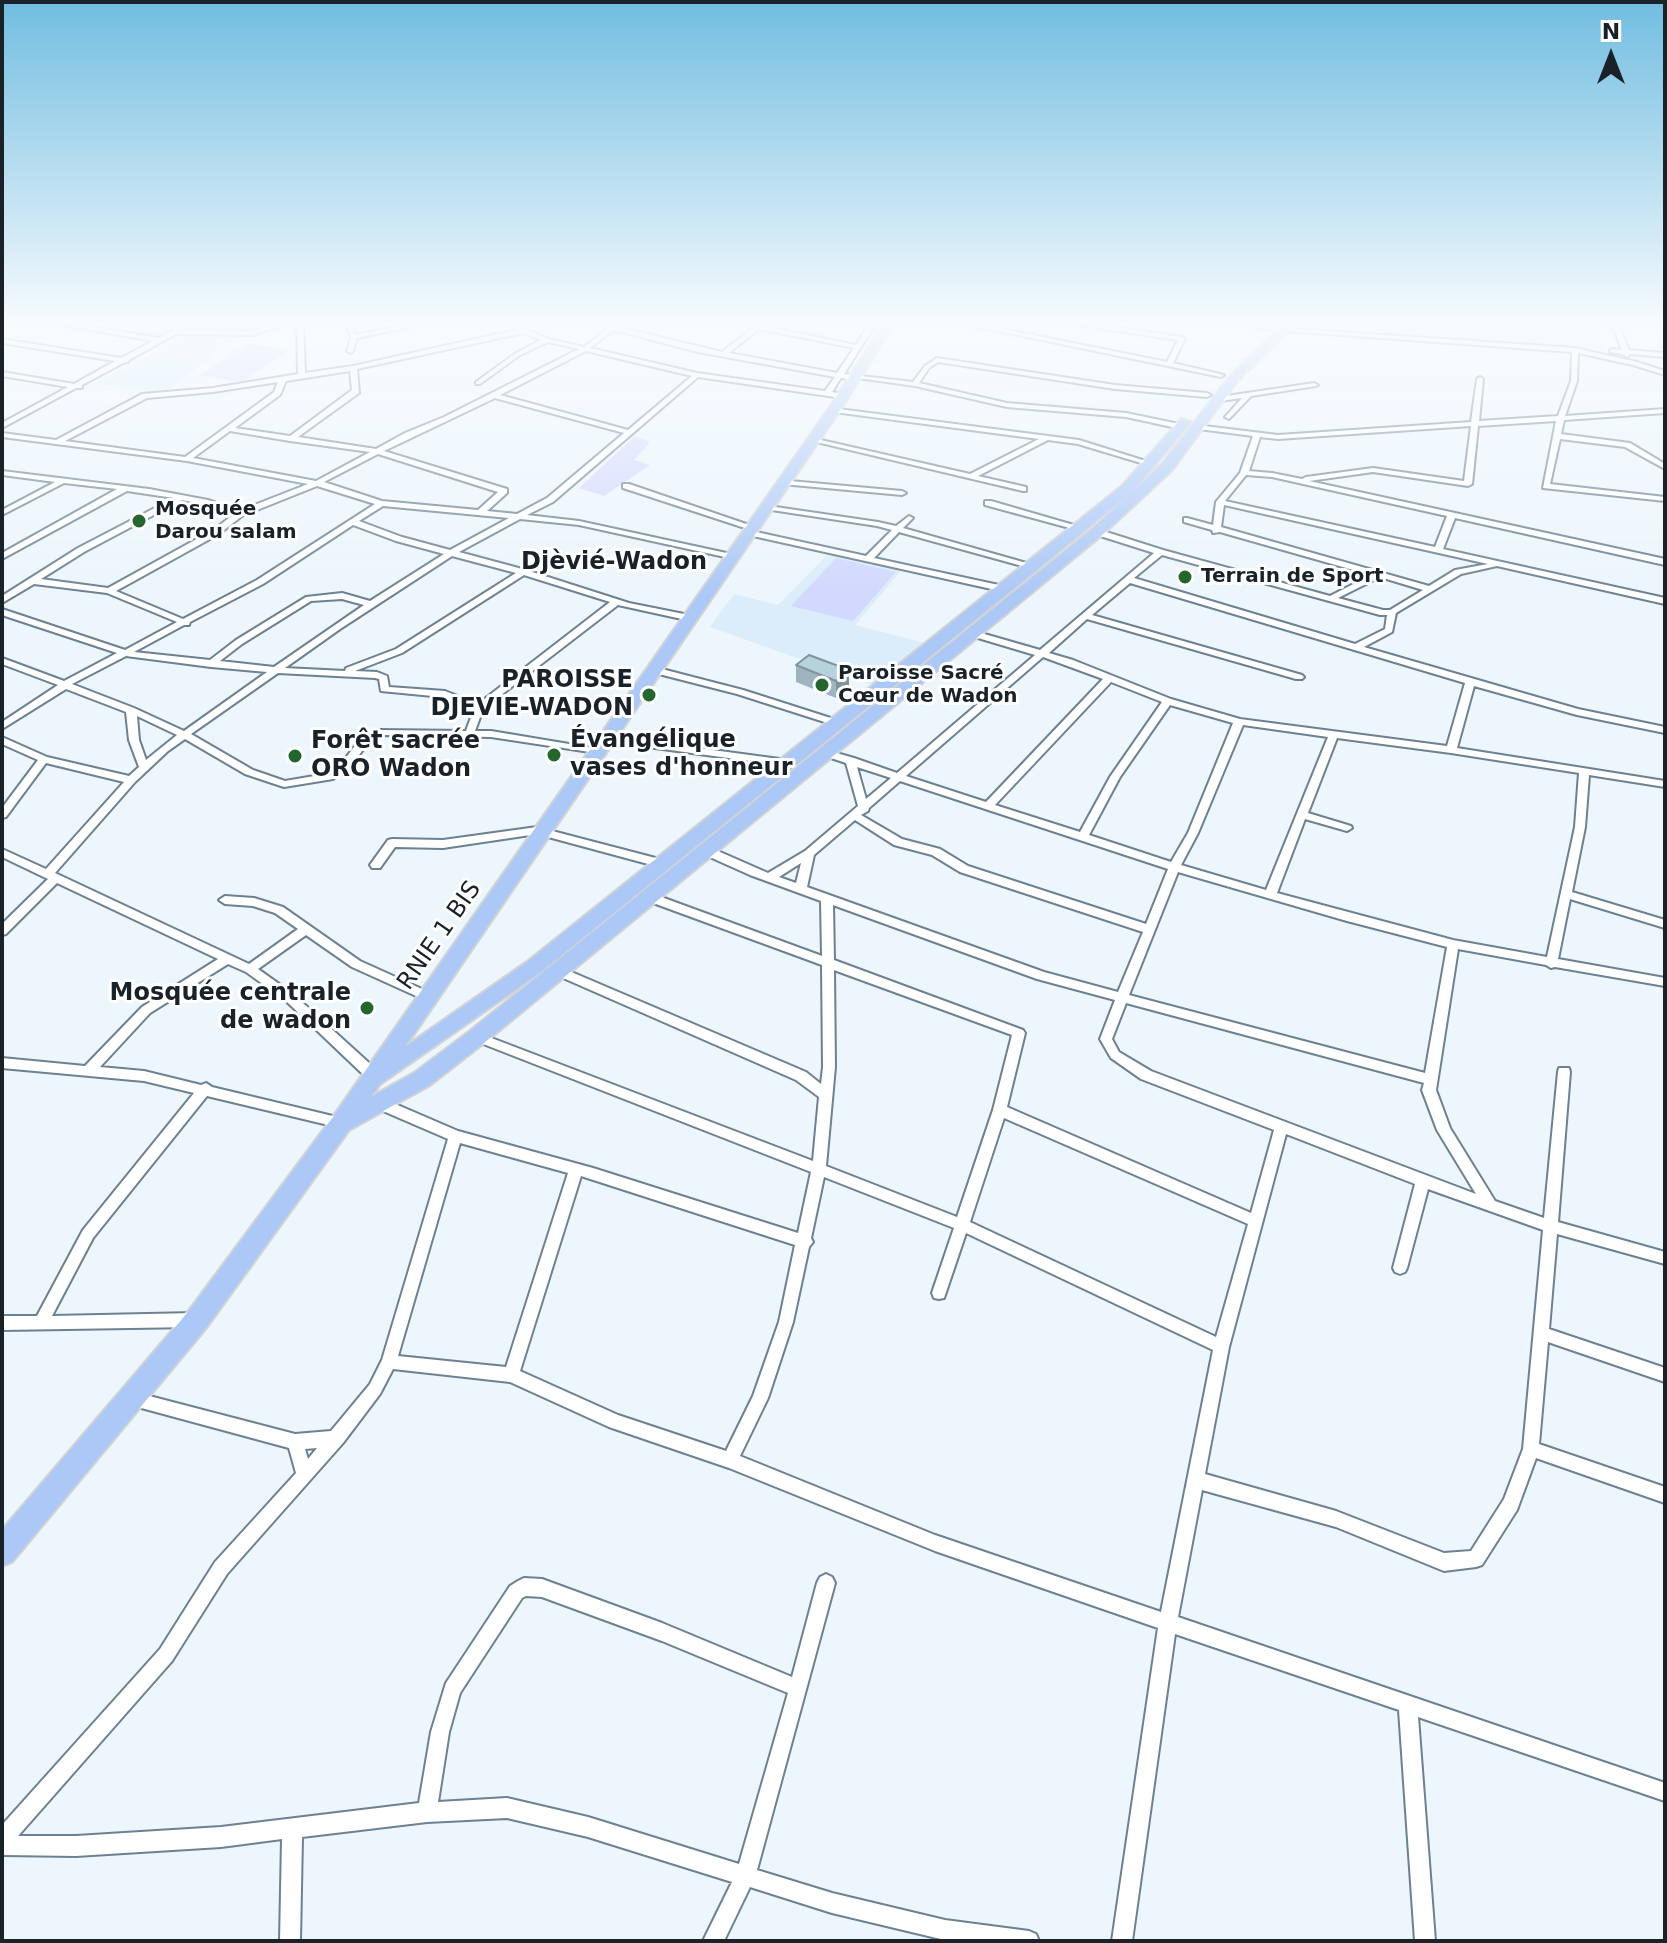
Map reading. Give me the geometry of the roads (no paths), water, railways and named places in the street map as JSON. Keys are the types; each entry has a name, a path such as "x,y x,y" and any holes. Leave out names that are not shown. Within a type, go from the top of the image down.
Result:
{"main road":[{"name":"RNIE 1 BIS","path":"2,1552 134,1399 197,1320 373,1079 691,618 826,415"},
{"path":"341,1123 422,1079 707,851 971,633 1088,530 1202,415"},
{"path":"373,1079 534,967 1033,566 1140,496 1190,427"}],"street":[{"path":"2,426 25,415"},
{"path":"56,443 110,415"},
{"path":"187,459 248,415"},
{"path":"290,439 323,415"},
{"path":"109,591 216,532 239,514 317,483 452,415"},
{"path":"564,415 631,433"},
{"path":"2,931 131,780 185,734 274,670 451,553 527,515 583,475 652,415"},
{"path":"919,415 1109,449 1151,464"},
{"path":"1120,415 1256,437 1630,415"},
{"path":"1297,481 1373,470 1468,484 1475,415"},
{"path":"1562,415 1546,486 1665,499"},
{"path":"229,429 377,451 504,491 481,512"},
{"path":"2,435 187,459 317,483 381,503 527,515 633,533 731,557"},
{"path":"1557,436 1627,445 1665,467"},
{"path":"971,477 1048,437"},
{"path":"1216,531 1220,504 1244,473 1256,437"},
{"path":"812,440 1023,489"},
{"path":"2,473 182,497 239,514"},
{"path":"1244,473 1297,481 1665,562"},
{"path":"2,513 61,482"},
{"path":"782,482 902,493"},
{"path":"626,486 749,529 1005,589"},
{"path":"2,556 124,489"},
{"path":"2,600 139,518 182,497"},
{"path":"2,726 68,683 129,654 181,622 260,582 381,503"},
{"path":"988,503 1160,552 1392,612 1458,572 1504,565"},
{"path":"1220,504 1665,601"},
{"path":"765,507 898,529 1033,566"},
{"path":"1438,550 1452,515"},
{"path":"869,558 909,518"},
{"path":"1187,520 1216,531 1430,589"},
{"path":"351,521 616,602 691,618"},
{"path":"770,877 809,854 1160,552"},
{"path":"348,671 438,628 523,572"},
{"path":"1333,597 1380,574"},
{"path":"1127,579 1470,682 1577,712 1665,730"},
{"path":"33,581 109,591 193,625"},
{"path":"211,664 239,642 309,599 342,596 373,605"},
{"path":"470,732 479,708 616,602"},
{"path":"2,612 129,654 274,670 348,671 381,675 384,689 445,694 479,708"},
{"path":"1089,612 1299,677"},
{"path":"1357,647 1389,630 1392,612"},
{"path":"971,633 1109,678 1168,701 1239,722 1451,750 1665,784"},
{"path":"1376,639 1383,654"},
{"path":"368,674 376,659"},
{"path":"4,660 131,710 185,734 249,772 284,784 329,777 349,761 364,741 383,732 470,732 604,745 728,752 787,763"},
{"path":"654,670 740,692 837,723"},
{"path":"989,805 1109,678"},
{"path":"1451,750 1470,682"},
{"path":"1084,835 1115,777 1168,701"},
{"path":"131,710 134,740 144,767"},
{"path":"1239,722 1193,833 1174,867 1106,1039 1115,1055 1146,1075 1423,1181 1549,1226 1665,1258"},
{"path":"1270,895 1333,736"},
{"path":"2,740 44,759 131,780"},
{"path":"826,753 1174,867 1270,895 1453,944 1665,982"},
{"path":"2,815 44,759"},
{"path":"850,760 859,812 898,842 936,852 964,869 1150,930"},
{"path":"1551,964 1580,827 1584,771"},
{"path":"1304,815 1347,828"},
{"path":"376,865 392,843 443,844 544,831 663,864"},
{"path":"707,851 1041,976 1431,1080"},
{"path":"2,853 250,969 289,997 373,1079"},
{"path":"801,888 809,854"},
{"path":"1566,894 1665,924"},
{"path":"649,897 1019,1033 1000,1110 939,1293"},
{"path":"730,1460 775,1358 806,1242 819,1167 829,1067 825,961 827,897"},
{"path":"225,900 268,906 356,964 429,997"},
{"path":"250,969 305,930"},
{"path":"1453,944 1431,1080 1434,1108 1491,1206"},
{"path":"88,1071 146,1010 228,958"},
{"path":"558,971 801,1076 826,1095"},
{"path":"477,1037 963,1225 1221,1347"},
{"path":"2,1063 144,1076 206,1088 341,1123"},
{"path":"801,1076 829,1067"},
{"path":"1196,1480 1336,1519 1444,1562 1476,1559 1511,1504 1531,1449 1564,1072"},
{"path":"41,1322 88,1234 206,1088"},
{"path":"381,1104 455,1136 576,1170 806,1242"},
{"path":"1000,1110 1256,1221"},
{"path":"1122,1941 1168,1623 1221,1347 1282,1126"},
{"path":"2,1842 166,1655 221,1568 337,1438 375,1389 389,1362 455,1136"},
{"path":"511,1375 576,1170"},
{"path":"1400,1268 1423,1181"},
{"path":"2,1323 197,1320"},
{"path":"1540,1333 1665,1375"},
{"path":"389,1362 511,1375 615,1422 730,1460 935,1543 1665,1792"},
{"path":"134,1399 295,1442 337,1438"},
{"path":"295,1442 305,1475"},
{"path":"1531,1449 1665,1495"},
{"path":"713,1941 746,1875 826,1583"},
{"path":"427,1812 440,1732 452,1689 516,1592 524,1587 542,1588 798,1688"},
{"path":"1408,1704 1425,1941"},
{"path":"2,1842 76,1846 221,1837 427,1812 507,1808 588,1827 832,1903 945,1930 1029,1941"},
{"path":"290,1941 292,1829"}],"place":[{"name":"Mosquée Darou salam","path":"139,521"},
{"name":"Terrain de Sport","path":"1185,577"},
{"name":"Paroisse Sacré Cœur de Wadon","path":"822,685"},
{"name":"PAROISSE DJEVIE-WADON","path":"649,695"},
{"name":"Évangélique vases d'honneur","path":"554,755"},
{"name":"Forêt sacrée ORO Wadon","path":"295,756"},
{"name":"Mosquée centrale de wadon","path":"367,1008"}],"district":[{"name":"Djèvié-Wadon","path":"614,563"}]}
